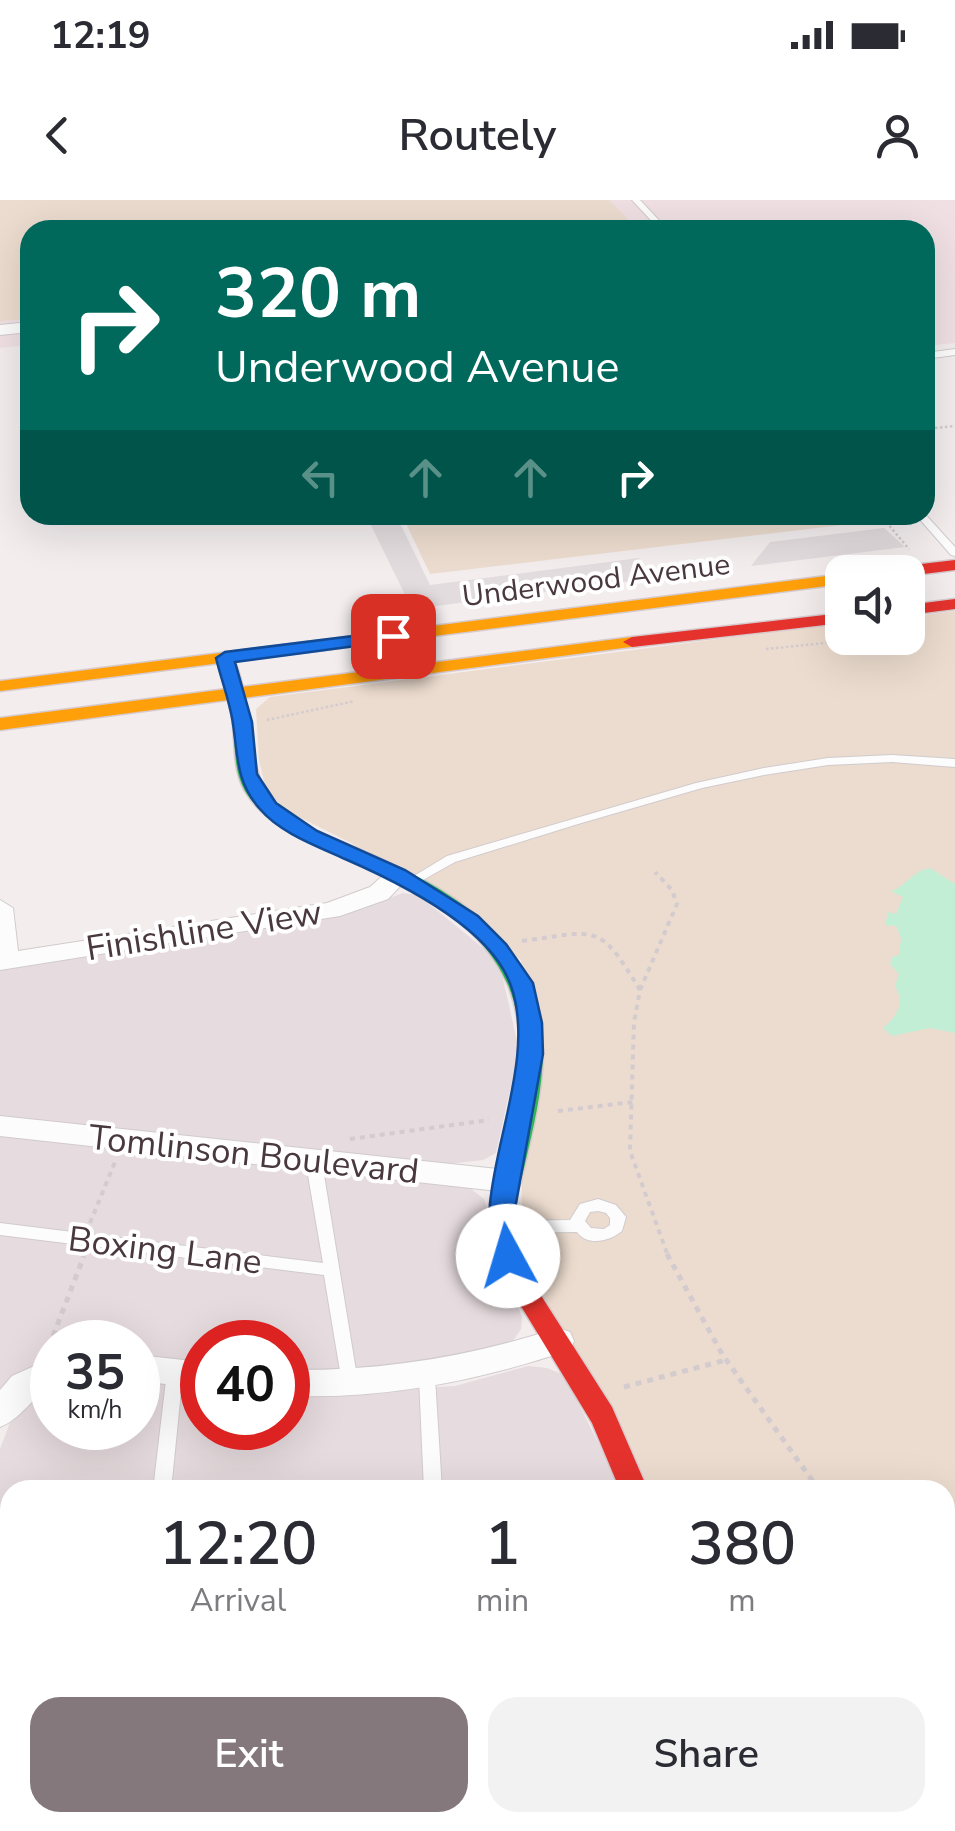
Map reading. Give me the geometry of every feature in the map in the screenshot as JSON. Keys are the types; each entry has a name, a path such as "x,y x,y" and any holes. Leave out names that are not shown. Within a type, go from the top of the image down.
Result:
{"main road":[{"path":"925,569 955,565"},
{"name":"Underwood Avenue","path":"0,686 825,581"},
{"path":"798,585 825,610"},
{"path":"925,608 955,604"},
{"name":"Underwood Avenue","path":"0,724 825,620"},
{"path":"225,658 236,694 247,774 268,807 310,835 404,878 470,921 498,948 522,983 531,1023 532,1054 501,1228 517,1279 596,1394 622,1445 631,1480"}],"street":[{"name":"Finishline View","path":"3,961 331,910 378,893 404,878"},
{"path":"0,908 3,961"},
{"name":"Tomlinson Boulevard","path":"0,1126 507,1182"},
{"path":"310,1383 427,1378 500,1361 558,1341"},
{"path":"0,1412 30,1382"}],"lane":[{"path":"636,200 655,220"},
{"path":"930,525 955,553"},
{"path":"404,878 452,859 748,772 911,757 955,764"},
{"path":"319,1162 316,1175 329,1270 350,1382"},
{"path":"501,1228 578,1226"},
{"name":"Boxing Lane","path":"0,1230 329,1270"},
{"path":"427,1378 432,1480"},
{"path":"164,1480 180,1413"}],"path":[{"path":"655,872 669,885 677,902 676,922 665,934 640,990 634,1022 630,1150 667,1254 726,1360 812,1480"},
{"path":"557,936 593,932 612,944 640,990"},
{"path":"344,1140 633,1102"},
{"path":"596,1394 726,1360"}],"shaded area":[{"path":"0,200 955,200 955,343 935,345 935,220 20,220 20,346 0,348"},
{"path":"0,200 609,200 628,220 20,220 20,320 0,321"},
{"path":"371,525 401,525 430,585 639,558 655,578 412,609"},
{"path":"407,525 843,525 430,574"},
{"path":"884,528 905,547 751,566 770,542"},
{"path":"955,611 955,1480 645,1480 522,1257 521,960 351,843 283,809 265,786 259,760 256,709 270,697 825,626 825,655 925,655 925,615"},
{"path":"930,868 955,884 955,1033 930,1028 892,1036 883,1028 900,1004 895,986 899,974 890,964 892,957 899,955 901,938 896,926 885,925 888,912 896,914 903,897 891,891"},
{"path":"403,893 418,895 499,961 519,1050 496,1153 483,1160 448,1164 0,1117 0,968 336,917"},
{"path":"0,1133 466,1185 484,1199 522,1318 521,1329 510,1345 465,1362 310,1372 310,1320 180,1320 180,1362 160,1361 160,1320 30,1320 30,1371 0,1392"},
{"path":"528,1366 547,1368 564,1375 617,1480 0,1480 0,1449 13,1415 30,1399 30,1450 160,1450 160,1381 180,1384 180,1450 310,1450 310,1394 455,1386"}],"traffic: fast":[{"path":"225,658 241,717 247,774 264,802 297,828 398,875 447,903 489,939 519,985 527,1007 532,1054 522,1125 501,1217 508,1253 531,1301"}],"traffic: slow":[{"path":"0,686 825,581"},
{"path":"0,724 632,642"}],"traffic: jam":[{"path":"925,569 955,565"},
{"path":"925,608 955,604"},
{"path":"632,642 825,620"},
{"path":"531,1301 602,1415 631,1480"}],"route":[{"path":"393,636 225,658 242,722 247,774 268,807 310,835 358,855 434,896 470,921 498,948 522,983 528,1001 532,1054 500,1220 508,1256"}]}
